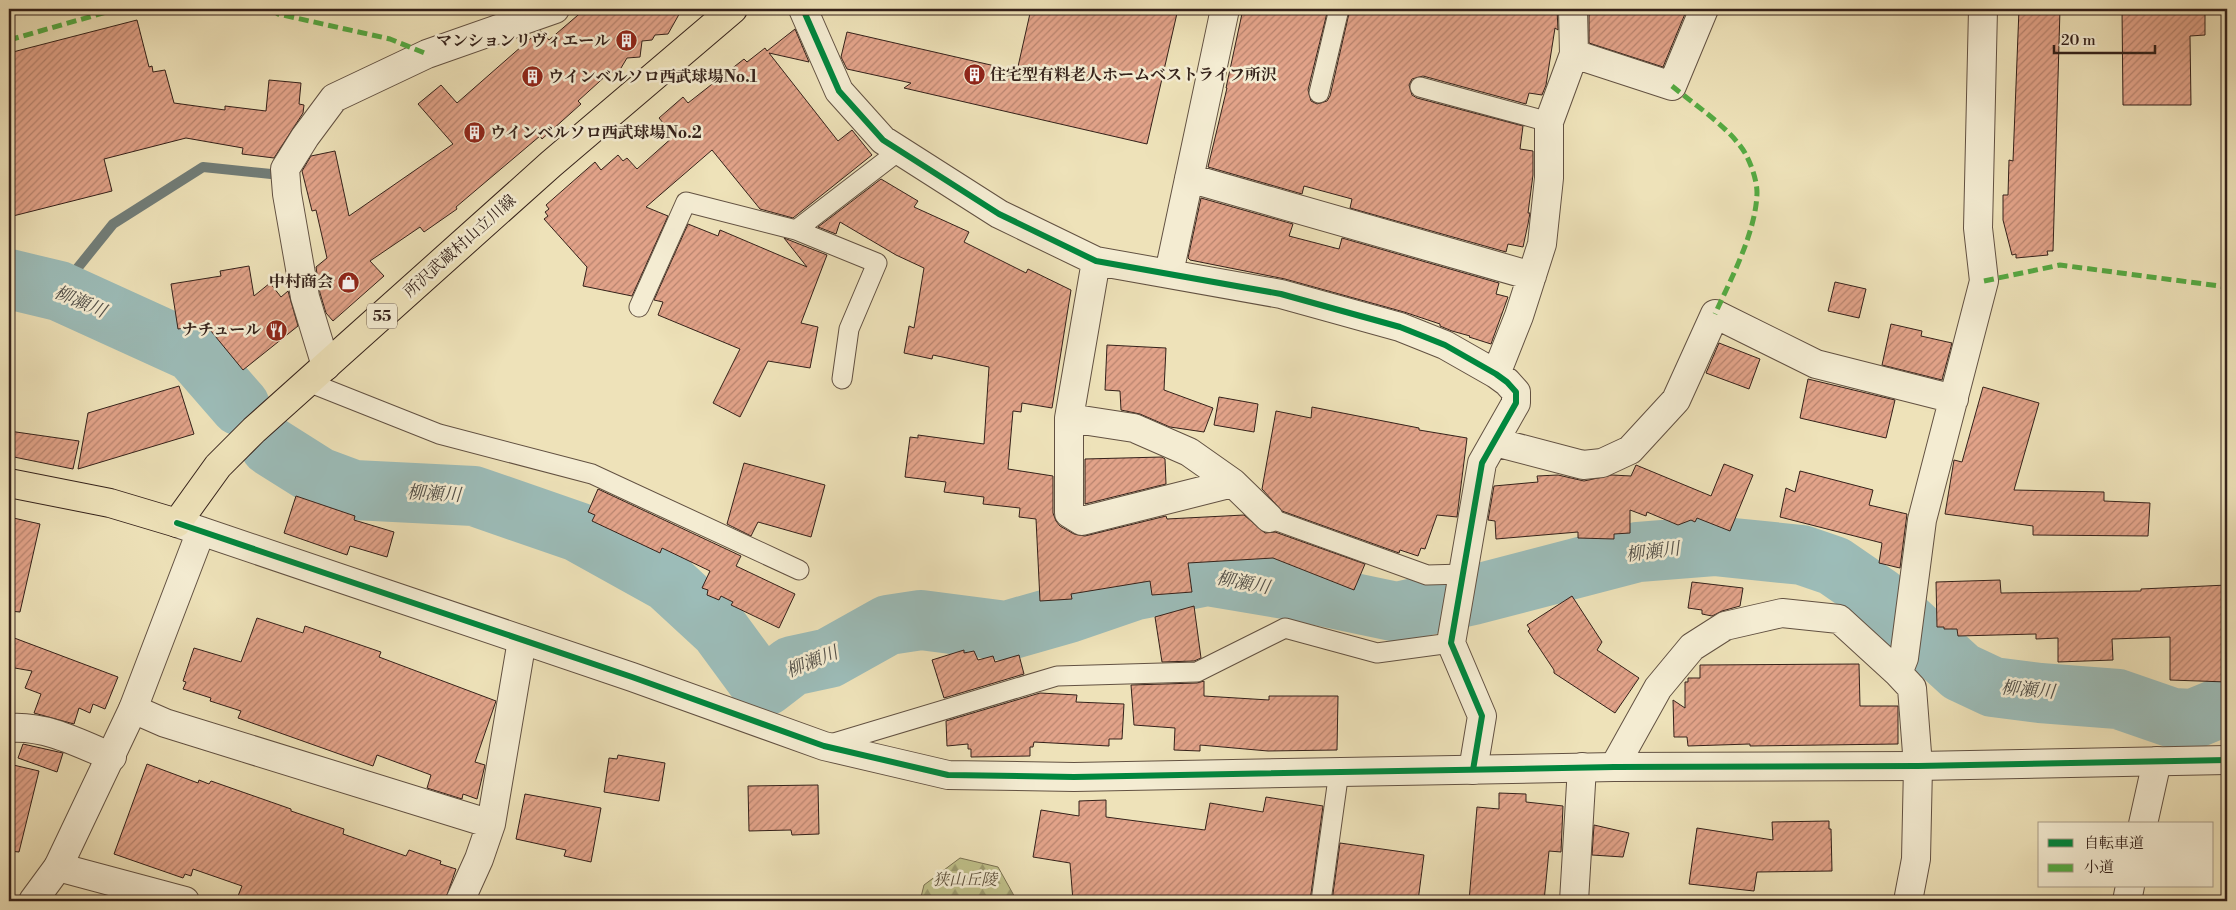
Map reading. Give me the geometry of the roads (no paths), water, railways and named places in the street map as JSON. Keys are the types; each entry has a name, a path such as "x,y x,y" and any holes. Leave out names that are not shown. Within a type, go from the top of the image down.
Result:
{"main road":[{"name":"所沢武蔵村山立川線","path":"189,527 218,466 317,374 551,164 733,9"},
{"path":"9,483 110,503 189,527"}],"street":[{"path":"317,374 287,194 285,169 305,137 334,98 427,54 555,9"},
{"path":"803,9 839,91 883,140 999,214 1096,261 1281,294 1400,327 1446,345 1496,374 1516,392 1516,403 1482,463 1475,492 1452,637 1482,716 1473,770"},
{"path":"1169,273 1225,9"},
{"path":"1496,374 1519,316 1542,244 1548,187 1548,122 1574,54 1573,9"},
{"path":"1574,54 1672,86 1704,9"},
{"path":"1901,665 1922,520 1984,281 1978,228 1983,9"},
{"path":"1189,178 1532,276"},
{"path":"1096,261 1069,418 1069,513 1082,521 1233,483"},
{"path":"1495,442 1583,465 1602,463 1630,450 1676,400 1715,314 1816,364 1954,399"},
{"path":"1069,418 1134,428 1189,452 1233,483 1269,518"},
{"path":"33,901 58,867 133,709 189,527 632,677 824,746 948,775 1074,776 1582,767 1918,766 2227,760"},
{"path":"1614,767 1658,688 1692,647 1725,626 1782,614 1838,619 1901,665 1912,688 1918,766 1916,859 1908,901"},
{"path":"460,901 479,859 491,824 522,640"},
{"path":"133,709 165,723 491,824"},
{"path":"9,728 20,727 54,733 112,756"},
{"path":"2143,822 2157,761"},
{"path":"1574,901 1582,767"},
{"path":"58,867 185,901"},
{"path":"2127,901 2130,888"}],"lane":[{"path":"1319,93 1338,9"},
{"path":"1420,86 1548,122"},
{"path":"796,230 900,150"},
{"path":"639,307 686,202 796,230 877,263 849,329 842,379"},
{"path":"317,374 439,434 592,474 799,570"},
{"path":"1269,518 1427,576 1462,580"},
{"path":"824,746 1056,676 1197,672 1285,628 1377,653 1452,637"},
{"path":"1320,901 1339,771"}],"waterway":[{"path":"59,291 113,224 203,167 271,174"},
{"name":"柳瀬川","path":"9,279 59,291 193,352 240,406"},
{"name":"柳瀬川","path":"270,446 319,477 354,490 474,496 578,532 668,582 720,630 756,679 766,686 792,666 829,658 888,625 921,620 1006,631 1069,613 1136,590 1207,576 1297,591 1397,612 1473,595 1638,552 1714,546 1802,555 1834,566 1879,597 1961,672 1993,687 2118,699 2173,718 2193,719 2227,705"}],"place":[{"name":"マンションリヴィエール","path":"626,41"},
{"name":"住宅型有料老人ホームベストライフ所沢","path":"974,75"},
{"name":"ウインベルソロ西武球場No.1","path":"532,77"},
{"name":"ウインベルソロ西武球場No.2","path":"474,133"},
{"name":"中村商会","path":"349,282"},
{"name":"ナチュール","path":"277,330"}],"park label":[{"name":"狭山丘陵","path":"965,880"}]}
